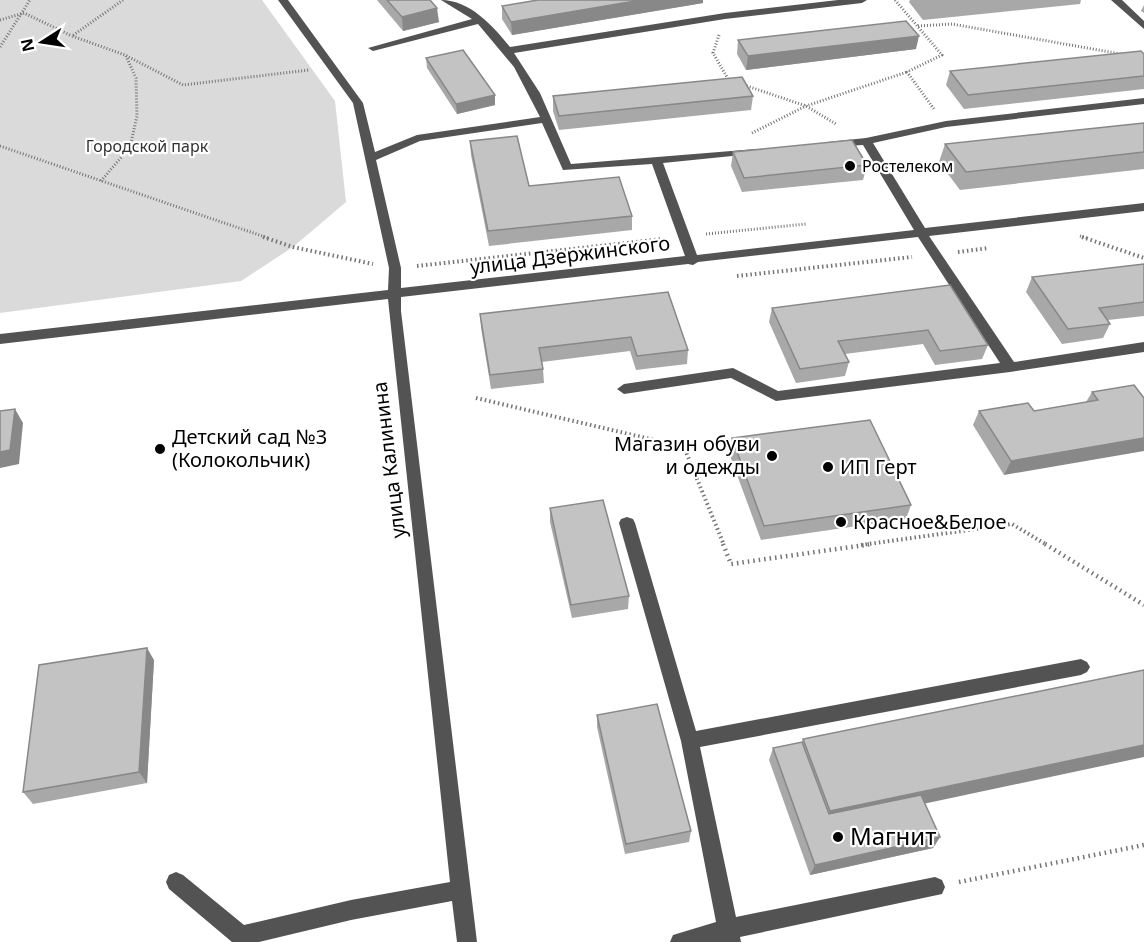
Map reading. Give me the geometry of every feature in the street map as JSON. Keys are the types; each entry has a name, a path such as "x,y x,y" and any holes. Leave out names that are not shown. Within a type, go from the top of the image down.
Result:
{"street":[{"name":"улица Калинина","path":"283,0 358,103 395,268 393,293 467,942"},
{"path":"446,0 480,20 507,51 537,97 567,168 763,150"},
{"path":"507,51 725,16 862,0"},
{"path":"1116,0 1144,26"},
{"path":"373,48 480,20"},
{"path":"820,145 866,141 946,124 1144,101"},
{"path":"371,158 417,138 546,119"},
{"path":"866,141 921,232 1010,367"},
{"path":"656,160 693,261"},
{"name":"улица Дзержинского","path":"0,339 693,261 1144,207"},
{"path":"624,389 733,373 776,396 1010,367 1144,347"},
{"path":"627,523 690,741 730,936"},
{"path":"690,741 1081,667"},
{"path":"176,882 241,936 351,910 460,890"},
{"path":"680,942 730,936 935,887"}],"path":[{"path":"0,47 24,13 30,0"},
{"path":"72,36 123,0"},
{"path":"746,136 806,106 907,72 942,55 895,0"},
{"path":"0,20 24,13 72,36 126,55 183,85 314,69 336,73"},
{"path":"725,16 713,53 728,79 806,106 866,141"},
{"path":"918,26 952,24 1121,55"},
{"path":"101,181 130,147 137,116 136,78 126,55"},
{"path":"907,72 946,124"},
{"path":"0,146 293,247 395,268 814,223"},
{"path":"1080,236 1144,258"},
{"path":"476,398 684,447 731,564 1012,524 1144,605"},
{"path":"935,887 1144,845"}],"green space":[{"name":"Городской парк","path":"0,0 262,0 335,101 346,202 293,247 241,281 0,313"}],"building":[{"path":"387,0 430,0 437,8 402,17"},
{"path":"538,0 641,0 511,22 502,6"},
{"path":"906,21 919,36 748,56 738,40"},
{"path":"463,50 495,95 456,104 426,58"},
{"path":"1141,51 1144,54 1144,76 968,95 950,71"},
{"path":"742,77 753,96 559,116 553,96"},
{"path":"1144,123 1144,152 966,172 945,144"},
{"path":"517,136 529,186 619,177 632,216 488,231 470,141"},
{"path":"852,140 867,165 744,178 733,152"},
{"path":"1144,264 1144,302 1099,308 1110,324 1068,329 1032,277"},
{"path":"950,285 988,345 940,351 928,330 838,341 849,362 800,369 772,308"},
{"path":"668,292 688,350 637,356 631,337 539,348 543,369 490,375 480,314"},
{"path":"1134,385 1144,398 1144,438 1011,461 979,411 1028,403 1034,411 1098,400 1092,392"},
{"path":"15,409 10,450 0,452 0,411"},
{"path":"870,420 911,505 764,526 732,438"},
{"path":"603,500 629,596 571,605 550,508"},
{"path":"147,648 139,772 23,792 39,665"},
{"path":"1144,670 1144,745 830,811 803,739"},
{"path":"657,704 691,831 626,844 597,715"},
{"path":"802,742 829,814 921,795 940,837 815,865 773,748"}],"place":[{"name":"Ростелеком","path":"850,166"},
{"name":"Детский сад №3 (Колокольчик)","path":"160,449"},
{"name":"Магазин обуви и одежды","path":"772,456"},
{"name":"ИП Герт","path":"828,467"},
{"name":"Красное&Белое","path":"841,522"},
{"name":"Магнит","path":"838,837"}]}
